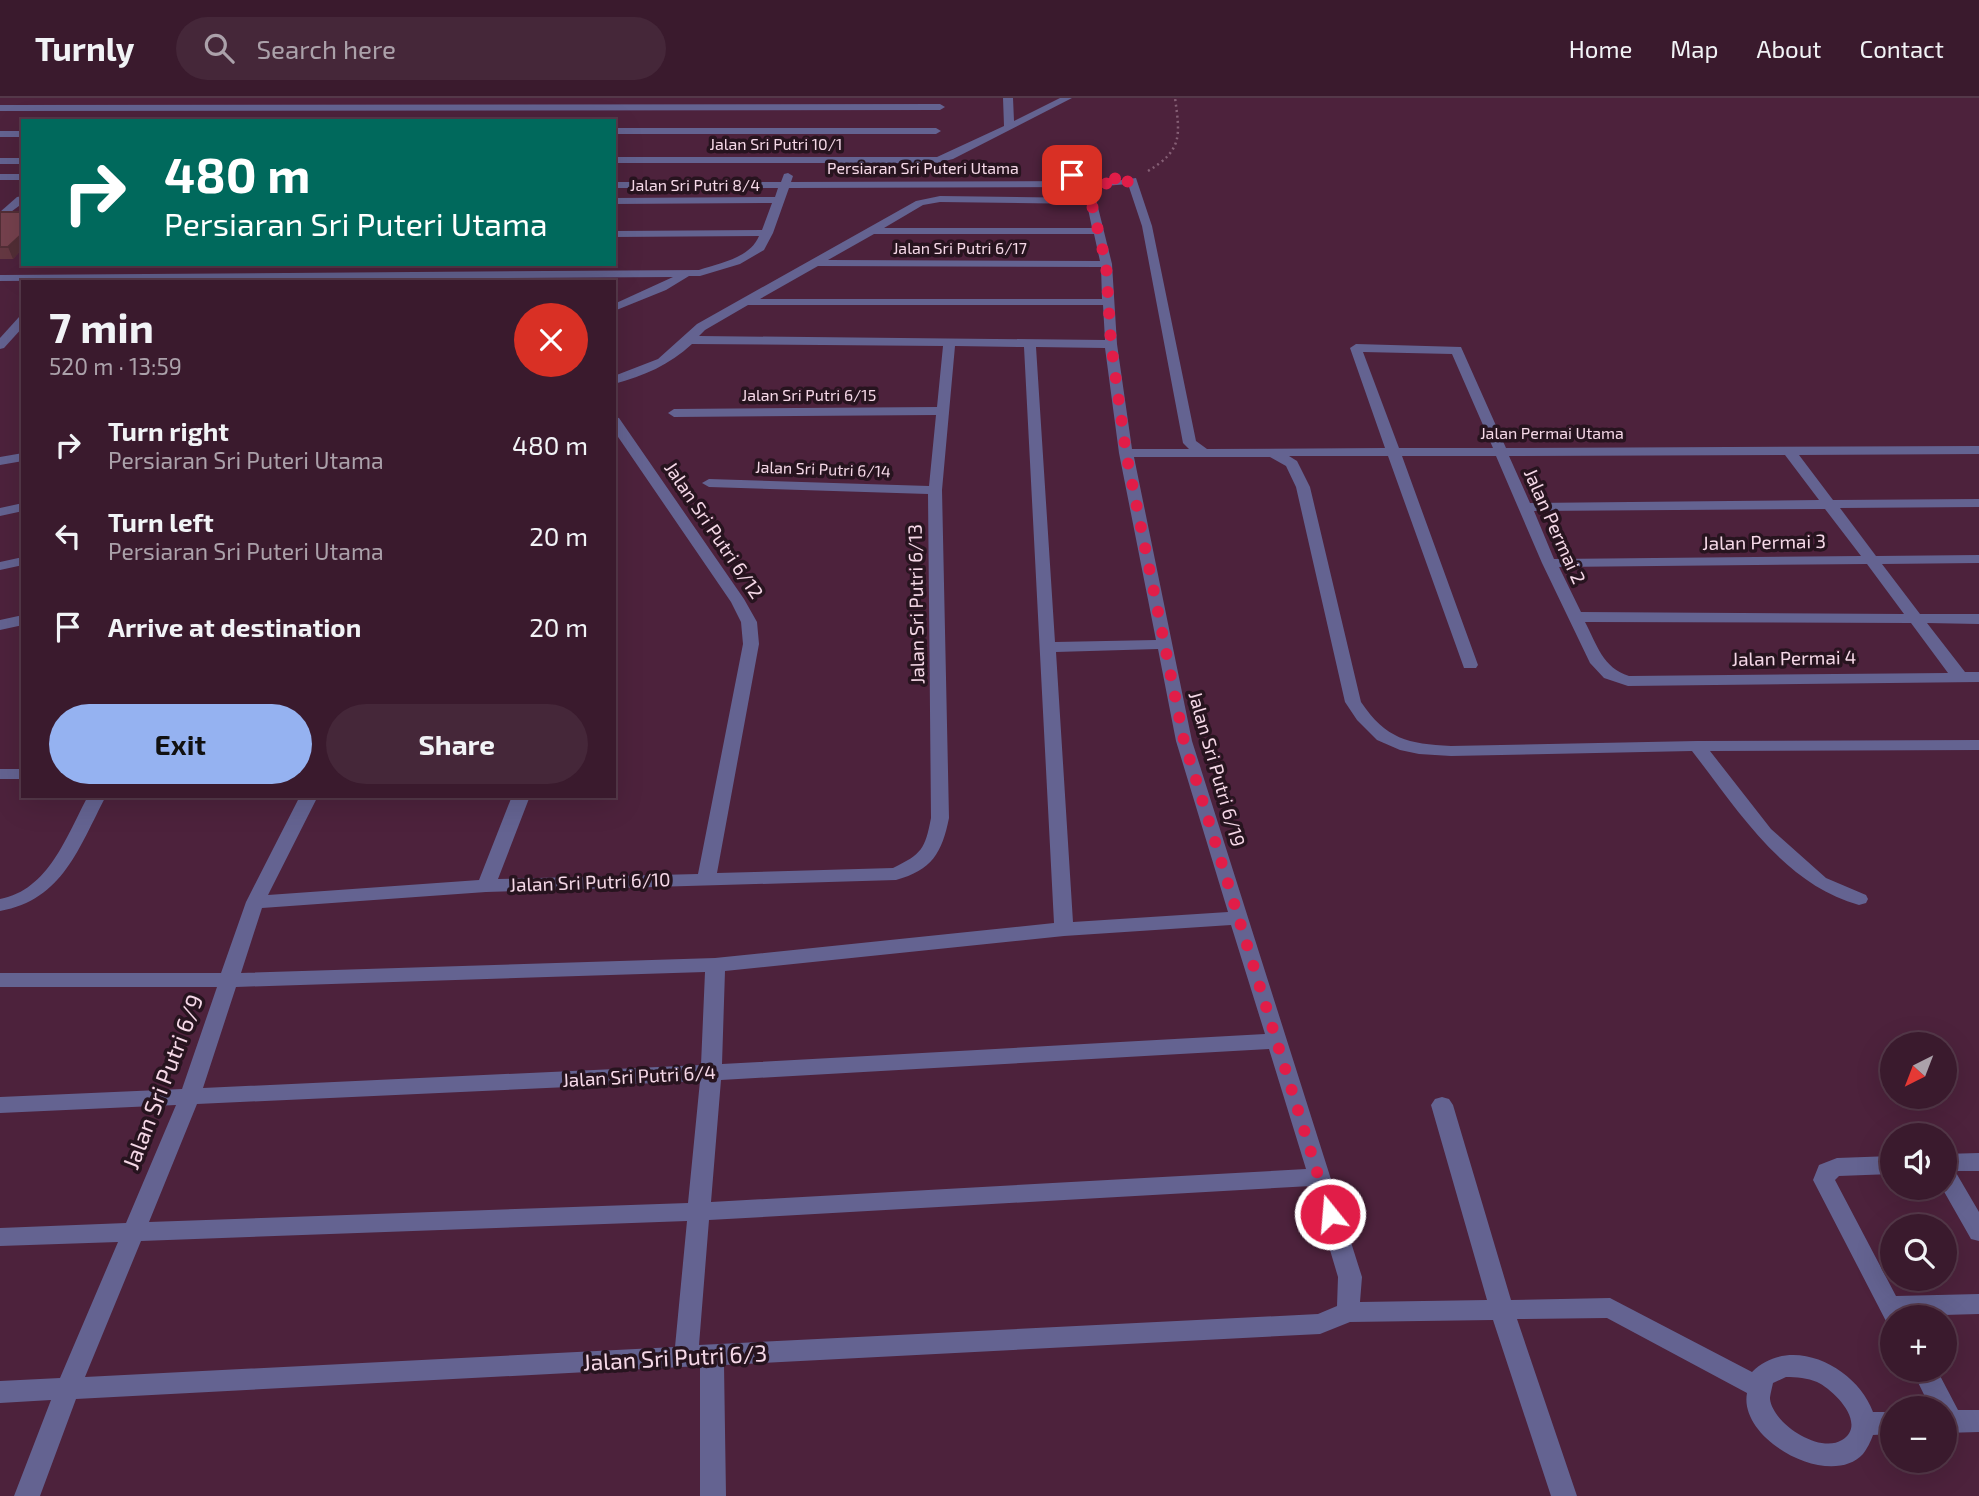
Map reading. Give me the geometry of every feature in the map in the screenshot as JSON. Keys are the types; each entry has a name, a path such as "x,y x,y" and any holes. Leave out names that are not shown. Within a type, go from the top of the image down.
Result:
{"street":[{"path":"3,108 19,98"},
{"path":"78,108 89,98"},
{"path":"162,107 172,98"},
{"path":"217,119 236,98"},
{"path":"297,106 305,98"},
{"path":"367,107 376,98"},
{"path":"1008,98 1009,127"},
{"path":"616,132 656,145 937,145 950,157 1067,98"},
{"path":"656,145 672,102"},
{"path":"3,108 940,102 934,174"},
{"path":"456,119 464,107"},
{"path":"0,134 21,134"},
{"name":"Jalan Sri Putri 10/1","path":"616,159 656,145 937,145"},
{"path":"0,161 21,160"},
{"name":"Persiaran Sri Puteri Utama","path":"616,185 934,174 1100,175 1132,180"},
{"name":"Persiaran Sri Puteri Utama","path":"616,176 1088,192 1132,180"},
{"path":"0,177 21,177"},
{"path":"0,278 295,279 444,276 566,279 684,275 736,262 760,248 768,233 786,180"},
{"path":"1132,180 1147,226 1190,443 1204,453"},
{"path":"0,187 21,187"},
{"path":"616,379 658,365 691,340 701,327 929,200 1088,192"},
{"name":"Jalan Sri Putri 6/19","path":"1088,192 1106,264 1111,344 1126,453 1184,741 1350,1277 1348,1312"},
{"path":"0,201 21,199"},
{"path":"0,217 21,200"},
{"name":"Jalan Sri Putri 8/4","path":"616,201 777,200"},
{"path":"873,231 1096,231"},
{"path":"616,234 768,233"},
{"name":"Jalan Sri Putri 6/17","path":"815,263 1106,264"},
{"path":"17,278 28,266"},
{"path":"225,277 233,266"},
{"path":"444,276 449,266"},
{"path":"616,307 662,288 684,275"},
{"path":"746,302 1109,302"},
{"path":"0,345 21,322"},
{"path":"691,340 1111,344"},
{"name":"Jalan Sri Putri 6/13","path":"923,861 935,842 940,818 935,490 949,344"},
{"path":"1030,344 1063,929"},
{"name":"Jalan Permai 2","path":"1395,452 1356,348 1457,350 1549,563 1598,663 1610,675"},
{"name":"Jalan Sri Putri 6/15","path":"674,413 943,411"},
{"name":"Jalan Sri Putri 6/12","path":"616,424 740,602 749,622 751,644 707,877"},
{"name":"Jalan Permai Utama","path":"1126,453 1979,450"},
{"path":"1789,451 1960,677"},
{"path":"1395,452 1470,665"},
{"path":"1275,454 1292,464 1303,487 1353,702 1366,724 1388,742 1416,750 1451,751 1697,746 1979,745"},
{"path":"0,461 21,457"},
{"name":"Jalan Sri Putri 6/14","path":"709,483 935,490"},
{"path":"1525,507 1979,503"},
{"path":"0,512 21,507"},
{"name":"Jalan Permai 3","path":"1549,563 1979,559"},
{"path":"0,566 21,561"},
{"path":"1575,617 1979,618"},
{"path":"0,625 21,620"},
{"path":"1049,647 1164,644"},
{"name":"Jalan Permai 4","path":"1610,675 1628,681 1979,677"},
{"path":"1697,746 1765,833 1819,882 1859,899"},
{"path":"0,774 21,774"},
{"path":"0,905 23,899 49,881 96,798"},
{"name":"Jalan Sri Putri 6/9","path":"27,1496 132,1231 189,1099 255,902 308,798"},
{"path":"486,886 520,798"},
{"name":"Jalan Sri Putri 6/10","path":"255,902 486,886 707,877 856,877 895,874 923,861"},
{"path":"0,980 230,979 715,965 1063,929 1239,918"},
{"path":"686,1358 711,1073 715,965"},
{"name":"Jalan Sri Putri 6/4","path":"0,1105 189,1099 711,1073 1278,1041"},
{"path":"1442,1105 1502,1310 1564,1496"},
{"path":"1957,1163 1979,1162"},
{"path":"1880,1165 1837,1167 1827,1171 1824,1180 1889,1305"},
{"path":"0,1237 698,1212 1320,1177"},
{"path":"1957,1194 1979,1232"},
{"path":"1957,1306 1979,1304"},
{"name":"Jalan Sri Putri 6/3","path":"0,1392 1320,1324 1348,1312 1610,1308 1758,1387"},
{"path":"712,1357 713,1496"},
{"path":"1783,1366 1812,1368 1831,1377 1848,1391 1860,1407 1864,1424 1860,1440 1849,1450 1833,1455 1812,1453 1792,1445 1774,1432 1761,1415 1756,1398 1758,1387 1762,1377 1783,1366"},
{"path":"1957,1422 1979,1421"},
{"path":"1864,1424 1880,1423"}],"path":[{"path":"1132,180 1173,153 1181,137 1175,98"}],"building":[{"path":"0,212 21,212 21,235 8,247 0,247"}],"route":[{"path":"1072,175 1100,175 1132,180 1123,183 1087,184 1096,231 1106,264 1111,344 1126,453 1184,741 1330,1214"}]}
